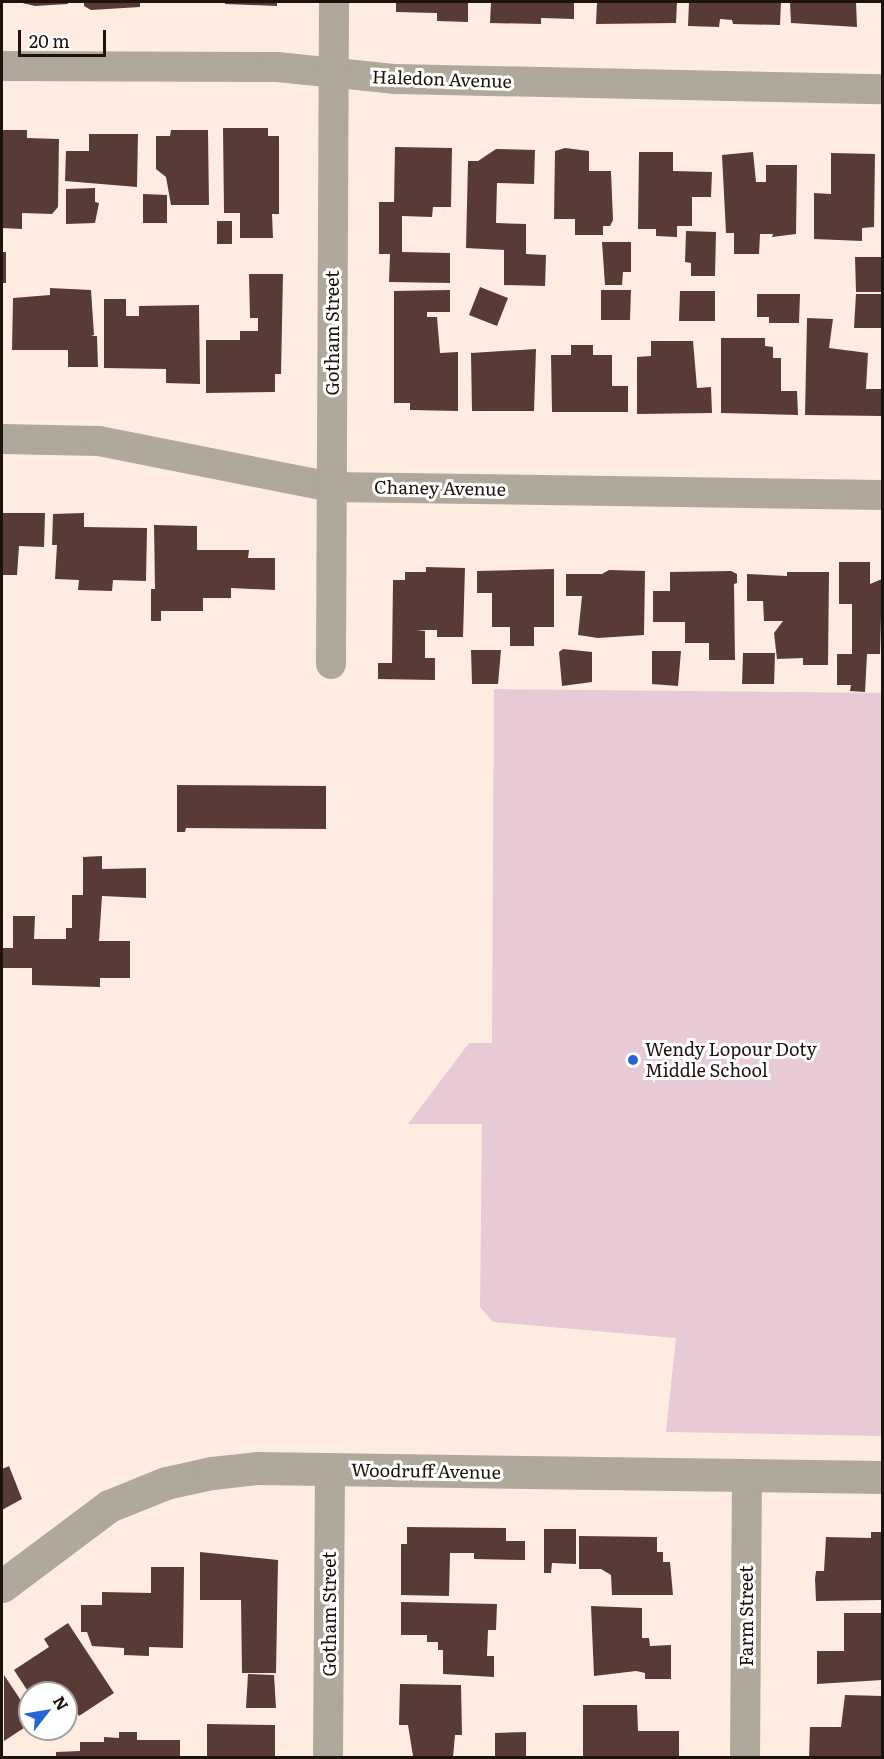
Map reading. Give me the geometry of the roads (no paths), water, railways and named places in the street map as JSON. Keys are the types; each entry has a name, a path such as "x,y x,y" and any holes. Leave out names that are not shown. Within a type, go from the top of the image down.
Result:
{"street":[{"name":"Gotham Street","path":"331,664 334,2"},
{"name":"Haledon Avenue","path":"2,66 278,67 396,79 882,89"},
{"name":"Chaney Avenue","path":"2,439 99,441 332,487 882,495"},
{"name":"Woodruff Avenue","path":"2,1586 109,1506 166,1482 257,1468 882,1478"},
{"name":"Gotham Street","path":"328,1758 330,1470"},
{"name":"Farm Street","path":"745,1758 747,1475"}],"place":[{"name":"Wendy Lopour Doty Middle School","path":"633,1060"}]}
